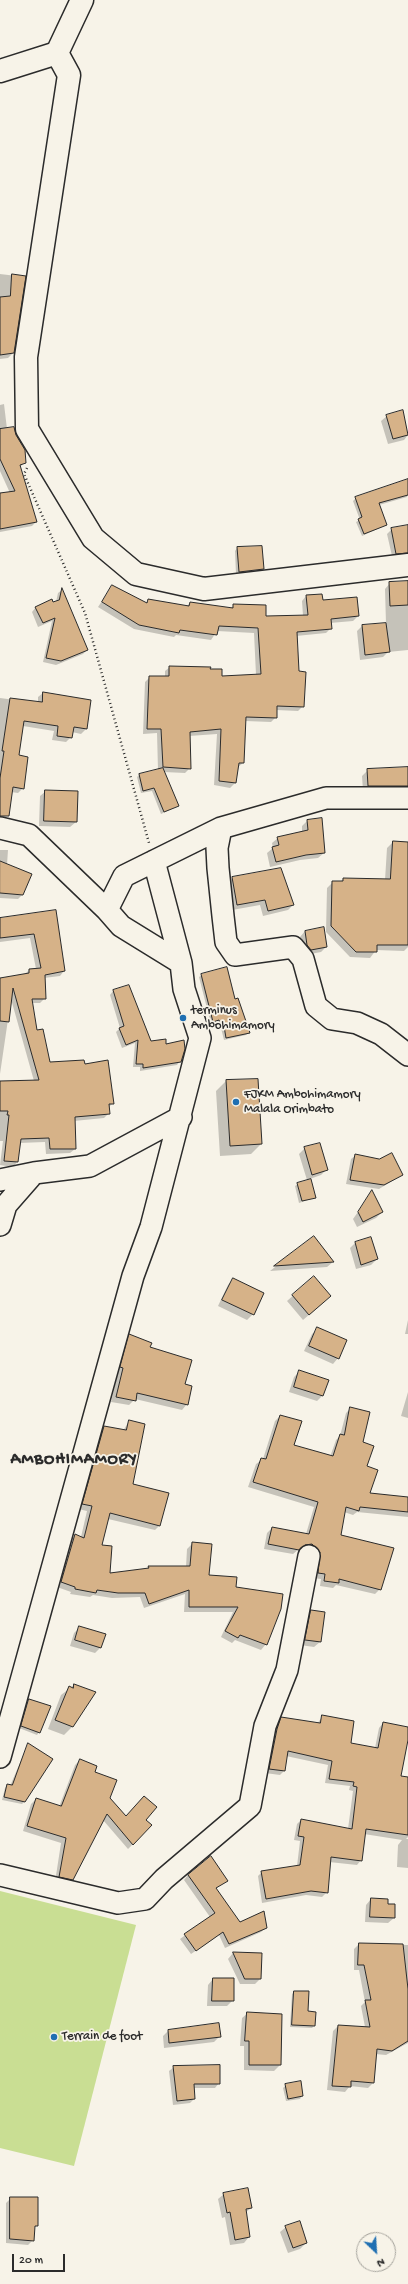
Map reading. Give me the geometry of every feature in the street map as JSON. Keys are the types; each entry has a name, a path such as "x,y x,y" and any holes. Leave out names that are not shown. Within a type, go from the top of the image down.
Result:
{"street":[{"path":"0,71 57,53 82,0"},
{"path":"57,53 69,75 26,357 27,429 93,538 136,574 204,589 408,565"},
{"path":"107,910 124,876 221,828 326,798 408,798"},
{"path":"0,828 29,835 107,910 121,926 181,963"},
{"path":"221,828 217,848 223,923 226,942 235,955 294,947 303,959 316,1006 332,1019 357,1023 381,1034 408,1055"},
{"path":"0,1757 133,1276 151,1228 200,1038 184,989 181,963 154,861"},
{"path":"0,1180 34,1173 90,1166 181,1116"},
{"path":"0,1225 6,1205 34,1173"},
{"path":"0,1875 118,1903 145,1899 164,1879 250,1806 264,1726 287,1670 309,1556"}],"path":[{"path":"30,463 24,474 86,613 154,861"}],"green space":[{"name":"Terrain de foot","path":"0,1891 136,1925 74,2166 0,2148"}],"building":[{"path":"12,274 26,276 14,353 0,355 0,297 10,296"},
{"path":"403,410 408,435 393,439 386,415"},
{"path":"14,427 16,435 25,450 26,463 20,465 37,522 0,529 0,493 15,491 0,459 0,429"},
{"path":"408,479 408,495 379,503 387,525 364,534 358,519 362,517 355,497"},
{"path":"408,525 408,553 396,554 391,528"},
{"path":"262,546 264,569 239,572 237,547"},
{"path":"408,581 408,605 390,606 389,582"},
{"path":"112,585 147,603 148,599 189,606 190,602 233,608 233,604 266,605 266,616 308,615 306,595 322,594 323,600 357,597 359,616 331,619 332,629 297,632 299,671 306,672 304,707 277,706 277,718 246,717 244,763 239,763 236,783 219,781 221,729 190,732 191,769 163,767 161,729 147,729 149,676 169,676 169,666 211,667 210,669 222,669 222,676 261,674 258,628 219,626 217,635 180,630 179,633 139,625 102,602"},
{"path":"62,588 88,650 61,661 46,658 55,618 43,623 35,607 52,599 53,602 59,600"},
{"path":"386,623 390,652 365,655 362,625"},
{"path":"43,692 91,700 87,729 74,727 72,738 57,736 58,726 24,721 19,755 28,757 24,789 13,787 9,816 0,816 0,778 4,751 2,751 10,698 42,702"},
{"path":"408,767 408,786 368,786 367,769"},
{"path":"163,768 179,806 164,812 154,788 143,791 139,774"},
{"path":"45,790 78,791 77,822 44,821"},
{"path":"322,818 325,853 306,855 276,862 272,847 279,845 277,837 308,830 307,820"},
{"path":"393,841 408,842 408,945 377,945 377,952 356,952 331,926 332,881 343,881 343,878 390,879"},
{"path":"0,861 32,874 23,895 0,893"},
{"path":"281,868 294,905 268,911 265,900 237,905 232,877"},
{"path":"56,910 65,971 45,975 46,999 32,999 37,1030 43,1029 50,1062 84,1060 85,1064 108,1060 114,1104 109,1104 110,1114 75,1117 76,1149 50,1149 49,1138 21,1139 18,1162 4,1161 9,1115 7,1115 8,1111 0,1111 0,1081 39,1080 13,988 9,1022 0,1021 0,978 29,973 29,969 41,968 34,934 0,938 0,918"},
{"path":"324,927 327,947 311,950 307,945 305,931"},
{"path":"227,967 235,999 238,998 250,1033 226,1038 224,1026 221,1027 219,1020 213,1022 201,974"},
{"path":"129,985 151,1041 166,1039 166,1044 184,1040 185,1049 181,1062 143,1068 143,1064 136,1064 138,1040 126,1045 119,1028 124,1026 113,990"},
{"path":"258,1079 262,1144 230,1146 226,1080"},
{"path":"320,1143 328,1170 312,1175 304,1147"},
{"path":"392,1153 403,1175 384,1185 350,1180 355,1154 379,1159"},
{"path":"311,1179 316,1198 302,1201 297,1183"},
{"path":"372,1190 383,1212 363,1222 358,1212"},
{"path":"314,1236 334,1262 274,1266"},
{"path":"371,1237 378,1259 361,1265 355,1242"},
{"path":"314,1276 331,1296 309,1315 292,1295"},
{"path":"233,1278 264,1293 254,1315 222,1300"},
{"path":"317,1327 347,1340 339,1359 309,1346"},
{"path":"129,1334 152,1343 150,1347 192,1360 185,1384 192,1386 188,1405 137,1393 136,1401 116,1397 123,1368 120,1367"},
{"path":"299,1370 329,1380 323,1396 294,1387"},
{"path":"350,1407 370,1412 363,1442 374,1446 367,1466 378,1470 370,1493 408,1497 408,1512 360,1507 359,1511 346,1507 341,1535 394,1548 381,1590 339,1579 339,1583 324,1581 325,1574 318,1573 320,1552 312,1544 305,1545 299,1550 268,1544 272,1527 309,1534 318,1502 253,1482 261,1458 266,1459 280,1415 302,1421 294,1445 333,1456 340,1434 344,1435"},
{"path":"129,1420 145,1424 133,1484 169,1493 160,1526 110,1513 102,1545 112,1546 110,1573 149,1568 148,1566 190,1566 192,1542 212,1544 209,1575 237,1577 236,1587 283,1594 281,1609 267,1645 240,1635 238,1638 225,1631 238,1607 189,1607 189,1590 149,1604 145,1593 118,1593 97,1590 96,1593 75,1589 75,1587 61,1582 75,1534 84,1538 92,1506 82,1504 104,1426 126,1430"},
{"path":"311,1610 325,1612 321,1642 305,1640"},
{"path":"79,1626 106,1634 101,1648 75,1640"},
{"path":"74,1684 96,1692 73,1727 55,1720 69,1686 73,1688"},
{"path":"29,1699 51,1706 40,1733 21,1726"},
{"path":"322,1715 354,1721 351,1743 378,1748 383,1722 408,1727 408,1740 401,1776 408,1777 408,1835 366,1829 362,1861 331,1857 328,1893 311,1891 266,1899 261,1871 300,1865 304,1837 298,1836 301,1819 352,1829 357,1787 353,1786 354,1782 329,1779 332,1761 288,1751 285,1771 269,1769 281,1717 320,1723"},
{"path":"28,1743 53,1759 25,1802 4,1797 7,1784 12,1785"},
{"path":"80,1759 97,1766 95,1772 117,1780 110,1798 126,1816 144,1796 157,1807 146,1820 152,1825 133,1845 107,1814 73,1880 59,1877 66,1838 27,1826 36,1798 61,1806"},
{"path":"211,1856 228,1881 216,1888 240,1922 264,1911 267,1928 229,1944 223,1932 196,1951 184,1934 215,1913 188,1875"},
{"path":"371,1898 388,1899 388,1904 395,1904 395,1918 370,1917"},
{"path":"359,1943 403,1944 408,1989 408,2041 392,2051 377,2049 374,2083 351,2081 351,2087 332,2086 338,2025 370,2027 365,2000 371,2000 364,1965 358,1965"},
{"path":"233,1952 262,1953 261,1979 245,1979"},
{"path":"213,1978 234,1978 234,2001 212,2001"},
{"path":"294,1991 309,1991 308,2011 316,2012 315,2026 292,2025"},
{"path":"247,2012 282,2014 281,2065 249,2065 249,2041 245,2041"},
{"path":"219,2023 221,2037 169,2043 168,2030"},
{"path":"220,2065 220,2084 194,2084 195,2099 177,2101 173,2066"},
{"path":"301,2081 303,2096 288,2099 285,2084"},
{"path":"248,2188 252,2208 246,2209 250,2237 235,2240 230,2212 227,2213 223,2193"},
{"path":"10,2197 38,2197 38,2226 35,2226 34,2241 10,2239"},
{"path":"300,2221 307,2243 293,2248 285,2226"}],"place":[{"name":"terminus Ambohimamory","path":"183,1018"},
{"name":"FJKM Ambohimamory Malala Orimbato","path":"236,1102"},
{"name":"Terrain de foot","path":"54,2037"}],"district":[{"name":"AMBOHIMAMORY","path":"74,1460"}]}
